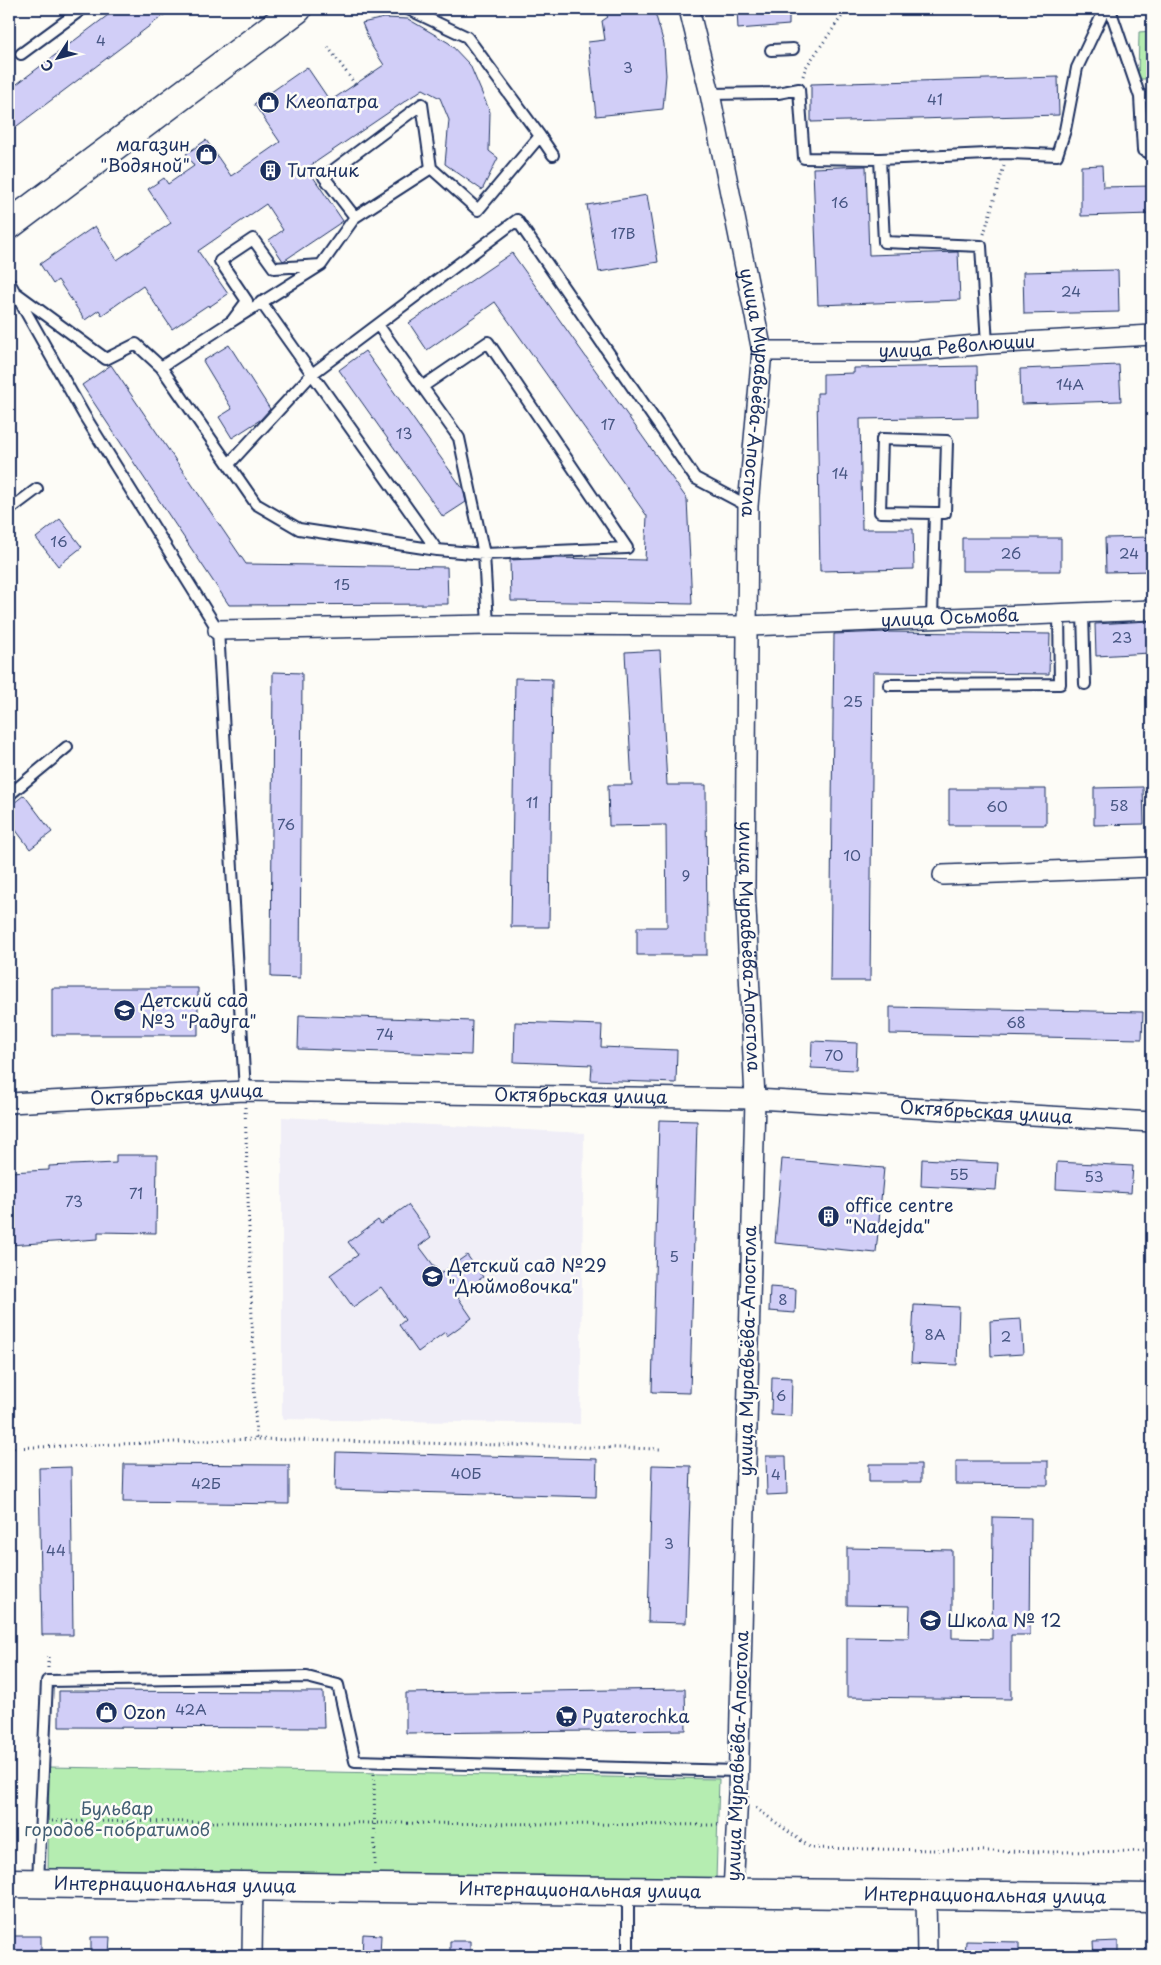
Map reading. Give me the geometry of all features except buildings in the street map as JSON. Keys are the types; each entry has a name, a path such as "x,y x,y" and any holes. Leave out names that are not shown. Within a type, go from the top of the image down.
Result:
{"main road":[{"path":"11,220 298,9"},
{"name":"Интернациональная улица","path":"9,1883 1152,1898"}],"street":[{"name":"улица Муравьёва-Апостола","path":"689,9 710,94 762,351 748,506 745,887 754,1098 738,1794 734,1892"},
{"name":"улица Революции","path":"762,351 913,351 987,344 1152,335"},
{"name":"улица Осьмова","path":"218,630 488,625 748,626 1152,610"},
{"path":"943,875 1152,867"},
{"name":"Октябрьская улица","path":"9,1103 245,1091 754,1098 1152,1122"},
{"path":"252,1956 253,1887"},
{"path":"926,1895 927,1956"}],"lane":[{"path":"21,54 82,9"},
{"path":"408,9 467,37 553,155"},
{"path":"710,94 778,93 799,89 804,158 880,159 1008,153 1057,155 1065,130 1077,68 1104,9"},
{"path":"1110,9 1140,97 1143,150 1152,154"},
{"path":"771,50 793,50"},
{"path":"1140,97 1152,96"},
{"path":"355,217 324,177 422,104 431,168 478,210 540,136"},
{"path":"880,159 884,242 981,246 987,344"},
{"path":"161,367 321,265 355,217 431,168"},
{"path":"229,464 312,374 517,220 695,478 748,506"},
{"path":"232,321 247,301 220,262 253,239 274,268 321,265"},
{"path":"10,286 106,359 136,344 161,367 256,504 299,529 437,550 484,554 627,548 488,342 422,387"},
{"path":"10,286 84,415 218,630 245,1091"},
{"path":"261,302 437,550"},
{"path":"378,324 459,438 484,554 488,625"},
{"path":"882,439 947,441 945,513 935,513 880,512 882,439"},
{"path":"9,510 37,489"},
{"path":"932,619 935,513"},
{"path":"1083,612 1085,684"},
{"path":"889,685 1060,684 1060,614"},
{"path":"9,795 66,747"},
{"path":"38,1882 47,1681 306,1677 338,1685 355,1761 738,1771"},
{"path":"628,1890 628,1956"}],"path":[{"path":"799,89 806,66 847,9"},
{"path":"328,47 355,84"},
{"path":"981,246 1008,153"},
{"path":"245,1091 256,1439"},
{"path":"9,1448 256,1439 663,1449"},
{"path":"374,1762 376,1888"},
{"path":"738,1794 774,1823 811,1848 1054,1852 1152,1851"},
{"path":"40,1821 737,1825"}],"shaded area":[{"name":"Детский сад №29 \"Дюймовочка\"","path":"282,1117 584,1133 580,1424 282,1419"}],"green space":[{"path":"1152,31 1152,79 1138,79 1139,32"},
{"name":"Бульвар городов-побратимов","path":"49,1767 719,1779 716,1880 48,1870"}],"place":[{"name":"Клеопатра","path":"269,102"},
{"name":"магазин \"Водяной\"","path":"206,155"},
{"name":"Титаник","path":"271,171"},
{"name":"Детский сад №3 \"Радуга\"","path":"125,1011"},
{"name":"office centre \"Nadejda\"","path":"829,1216"},
{"name":"Детский сад №29 \"Дюймовочка\"","path":"432,1276"},
{"name":"Школа № 12","path":"931,1621"},
{"name":"Ozon","path":"107,1713"},
{"name":"Pyaterochka","path":"566,1717"}]}
